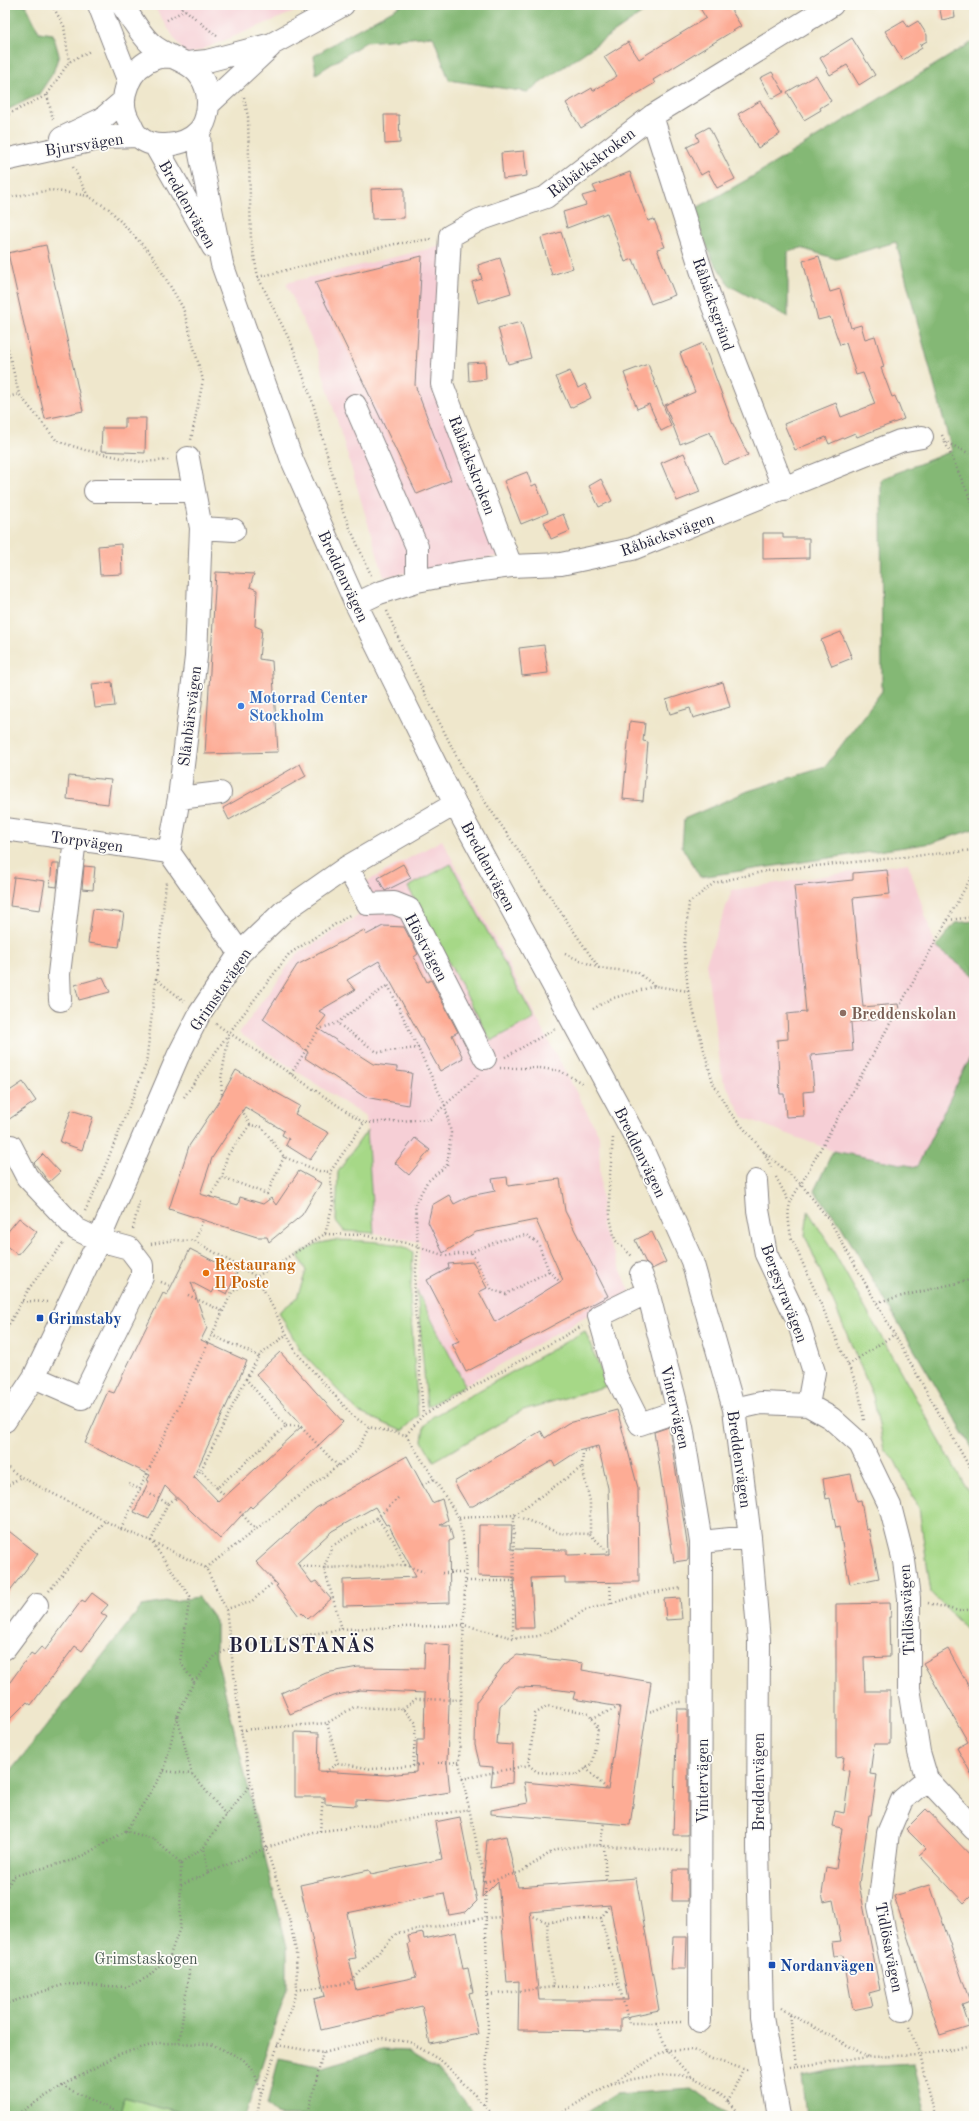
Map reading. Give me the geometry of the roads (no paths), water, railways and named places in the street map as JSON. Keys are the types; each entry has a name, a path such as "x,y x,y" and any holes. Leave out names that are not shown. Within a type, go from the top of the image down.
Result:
{"street":[{"name":"Breddenvägen","path":"99,5 126,92 125,115 146,141 222,264"},
{"path":"122,5 151,44 179,60 201,78 206,88 209,104"},
{"path":"126,92 135,72 144,63 157,57 179,60 207,61 272,44 343,5"},
{"name":"Råbäckskroken","path":"511,566 442,384 450,236 479,220 546,197 652,116 832,5"},
{"path":"209,104 272,44"},
{"name":"Bjursvägen","path":"31,153 102,119 126,92"},
{"name":"Breddenvägen","path":"146,141 183,142 199,131 205,120 209,104"},
{"name":"Råbäcksgränd","path":"652,116 712,304 784,489"},
{"name":"Breddenvägen","path":"199,131 200,154 222,264 292,460 356,604 455,804 644,1153 692,1261 734,1409 750,1537 759,1641 758,1847 762,2017 778,2116"},
{"name":"Bjursvägen","path":"5,160 108,137 146,141"},
{"path":"355,405 417,547 416,581"},
{"name":"Råbäcksvägen","path":"356,604 379,593 416,581 511,566 561,564 632,549 900,441 922,437"},
{"name":"Slånbärsvägen","path":"169,852 179,798 196,657 201,528 188,458"},
{"path":"95,491 194,491"},
{"path":"201,528 234,530"},
{"path":"179,798 220,793"},
{"name":"Grimstavägen","path":"5,1421 34,1378 99,1240 178,1056 200,1013 240,952 284,911 347,867 455,804"},
{"name":"Torpvägen","path":"5,829 169,852"},
{"path":"60,1000 59,974 75,839"},
{"path":"169,852 240,952"},
{"name":"Höstvägen","path":"347,867 368,904 394,903 408,909 491,1064"},
{"path":"11,1146 27,1177 76,1229 99,1240 129,1248 142,1265 142,1277 82,1398 34,1378"},
{"name":"Bergsyravägen","path":"756,1181 758,1210 766,1254 798,1321 814,1372 808,1405"},
{"name":"Vintervägen","path":"678,1411 640,1424 616,1376 599,1316 644,1283 678,1411 701,1542 702,1851 700,2021"},
{"name":"Tidlösavägen","path":"734,1409 761,1403 808,1405 831,1418 860,1444 890,1506 904,1561 909,1598 909,1688 919,1752 927,1779 974,1829"},
{"path":"701,1542 750,1537"},
{"path":"5,1648 37,1605"},
{"name":"Tidlösavägen","path":"902,2010 879,1906 888,1833 902,1800 927,1779"}],"place":[{"name":"Motorrad Center Stockholm","path":"241,706"},
{"name":"Breddenskolan","path":"843,1013"},
{"name":"Restaurang Il Poste","path":"206,1273"},
{"name":"Grimstaby","path":"40,1318"},
{"name":"Nordanvägen","path":"772,1965"}],"district":[{"name":"BOLLSTANÄS","path":"302,1645"}],"park label":[{"name":"Grimstaskogen","path":"146,1958"}]}
